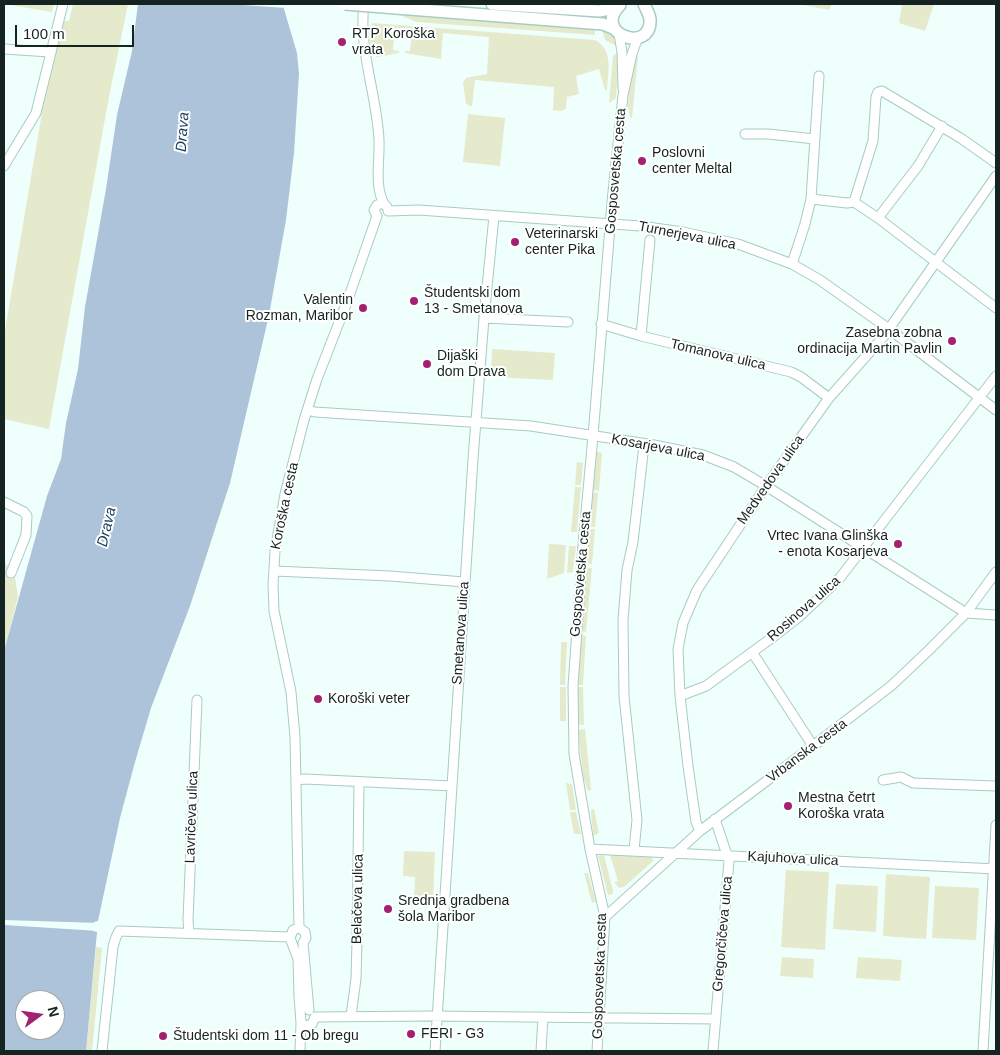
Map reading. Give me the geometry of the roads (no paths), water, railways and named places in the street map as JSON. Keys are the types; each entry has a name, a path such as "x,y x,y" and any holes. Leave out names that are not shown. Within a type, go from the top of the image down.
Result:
{"main road":[{"path":"345,4 603,24 632,39 643,34 649,26 650,17 643,5"},
{"path":"492,4 599,11 619,6"},
{"path":"562,9 588,4"},
{"path":"617,32 612,22 613,15 619,6"}],"street":[{"path":"4,166 36,113 63,4"},
{"path":"364,4 363,34 377,112 380,159 378,188 381,209"},
{"path":"617,32 622,44 621,77 623,96"},
{"path":"623,96 632,54 638,37"},
{"path":"4,49 50,52"},
{"path":"792,264 811,199 819,76"},
{"path":"854,202 873,141 878,92 886,92 942,126 996,163"},
{"name":"Gosposvetska cesta","path":"597,1051 605,917 590,849 574,754 572,686 601,324 623,96"},
{"path":"878,218 918,166 942,126"},
{"path":"745,134 815,138"},
{"name":"Medvedova ulica","path":"700,831 694,810 680,696 678,649 683,624 697,590 766,486 829,398 889,329 996,176"},
{"path":"811,199 854,202 936,263 995,303"},
{"name":"Turnerjeva ulica","path":"381,209 420,210 640,226 706,236 738,244 792,264 820,280 889,329 996,410"},
{"name":"Koroška cesta","path":"299,928 294,713 274,611 274,571 277,537 285,494 317,379 381,209"},
{"name":"Smetanova ulica","path":"435,1051 464,582 484,318 494,216"},
{"path":"641,336 650,240"},
{"path":"484,318 568,322"},
{"name":"Tomanova ulica","path":"601,324 641,336 791,372 801,377 829,398"},
{"name":"Rosinova ulica","path":"680,696 706,686 800,616 840,578 996,376"},
{"name":"Kosarjeva ulica","path":"308,410 531,426 703,455 734,467 766,486 966,613 996,615"},
{"path":"634,850 637,820 624,696 623,620 627,570 633,542 644,445"},
{"path":"4,502 24,512 27,516 28,524 26,535 11,573"},
{"path":"274,571 390,576 464,582"},
{"name":"Vrbanska cesta","path":"605,917 700,831 890,686 966,613 996,572"},
{"path":"752,652 813,746"},
{"name":"Lavričeva ulica","path":"189,933 197,700"},
{"path":"883,780 901,777 913,783 996,786"},
{"path":"296,780 452,786"},
{"name":"Belačeva ulica","path":"351,1016 358,942 359,782"},
{"name":"Gregorčičeva ulica","path":"713,1051 729,861 715,819"},
{"path":"983,1051 995,869 996,825"},
{"name":"Kajuhova ulica","path":"590,849 727,854 995,869"},
{"path":"300,1051 301,1023 306,1012 303,943 306,935 299,928 293,930 291,940 298,959 306,1012 312,1024 306,1026 301,1023"},
{"path":"102,1051 116,937 121,930 291,940 298,944 303,943"},
{"path":"306,1012 351,1016 716,1019"},
{"path":"541,1051 543,1017"}],"water":[{"name":"Drava","path":"138,4 284,4 297,53 299,74 294,153 286,220 269,315 230,483 190,606 151,708 120,818 98,921 94,922 93,931 97,932 86,1051 4,1051 4,651 47,496 61,459 66,423 78,369 85,307 117,115 132,51"}],"place":[{"name":"RTP Koroška vrata","path":"342,42"},
{"name":"Poslovni center Meltal","path":"642,161"},
{"name":"Veterinarski center Pika","path":"515,242"},
{"name":"Študentski dom 13 - Smetanova","path":"414,301"},
{"name":"Valentin Rozman, Maribor","path":"363,308"},
{"name":"Zasebna zobna ordinacija Martin Pavlin","path":"952,341"},
{"name":"Dijaški dom Drava","path":"427,364"},
{"name":"Vrtec Ivana Glinška - enota Kosarjeva","path":"898,544"},
{"name":"Koroški veter","path":"318,699"},
{"name":"Mestna četrt Koroška vrata","path":"788,806"},
{"name":"Srednja gradbena šola Maribor","path":"388,909"},
{"name":"FERI - G3","path":"411,1034"},
{"name":"Študentski dom 11 - Ob bregu","path":"163,1036"}]}
